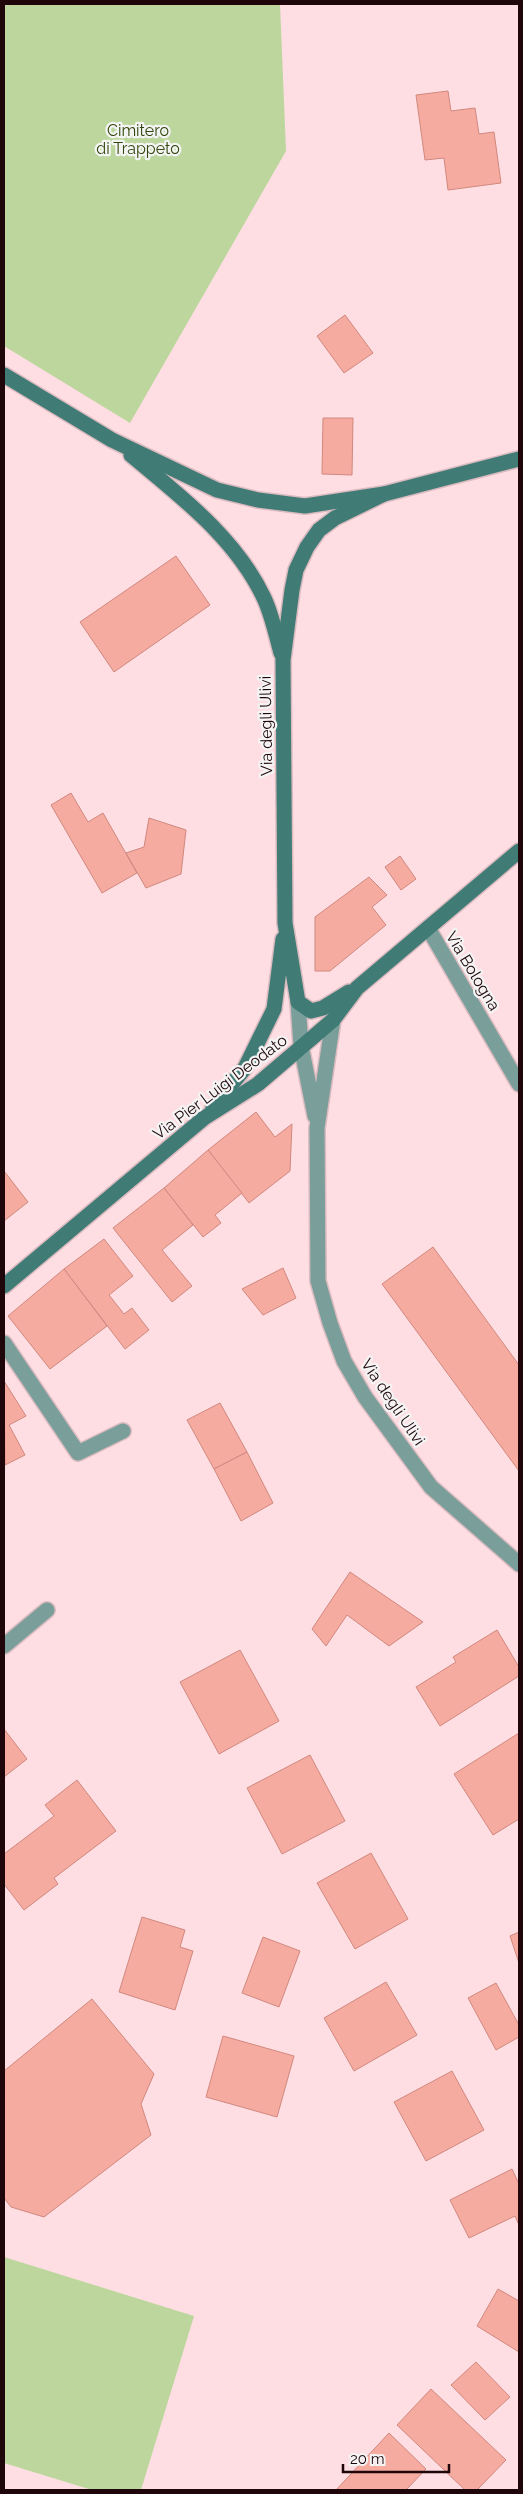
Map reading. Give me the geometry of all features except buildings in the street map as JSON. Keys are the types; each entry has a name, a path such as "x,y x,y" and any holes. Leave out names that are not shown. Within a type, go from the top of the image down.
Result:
{"street":[{"path":"4,375 112,440 217,490 258,500 305,506 384,494 519,459"},
{"path":"112,440 205,518 229,545 264,598 283,660"},
{"name":"Via degli Ulivi","path":"298,1002 285,923 283,660 292,590 296,570 307,547 319,530 335,518 384,494"},
{"name":"Via Pier Luigi Deodato","path":"4,1286 204,1118 258,1084 333,1020 357,988 519,851"},
{"path":"204,1118 245,1068 274,1009 285,923"},
{"name":"Via Bologna","path":"428,928 519,1084"},
{"path":"298,1002 311,1011 323,1008 357,988"},
{"path":"298,1002 302,1046 317,1128"},
{"path":"317,1128 333,1020"},
{"name":"Via degli Ulivi","path":"317,1128 318,1282 344,1361 365,1397 431,1487 519,1564"},
{"path":"4,1343 78,1453 123,1431"},
{"path":"4,1646 47,1610"}],"green space":[{"name":"Cimitero di Trappeto","path":"4,4 280,4 286,151 130,423 4,346"},
{"path":"4,2257 194,2316 141,2490 92,2490 4,2463"}]}
